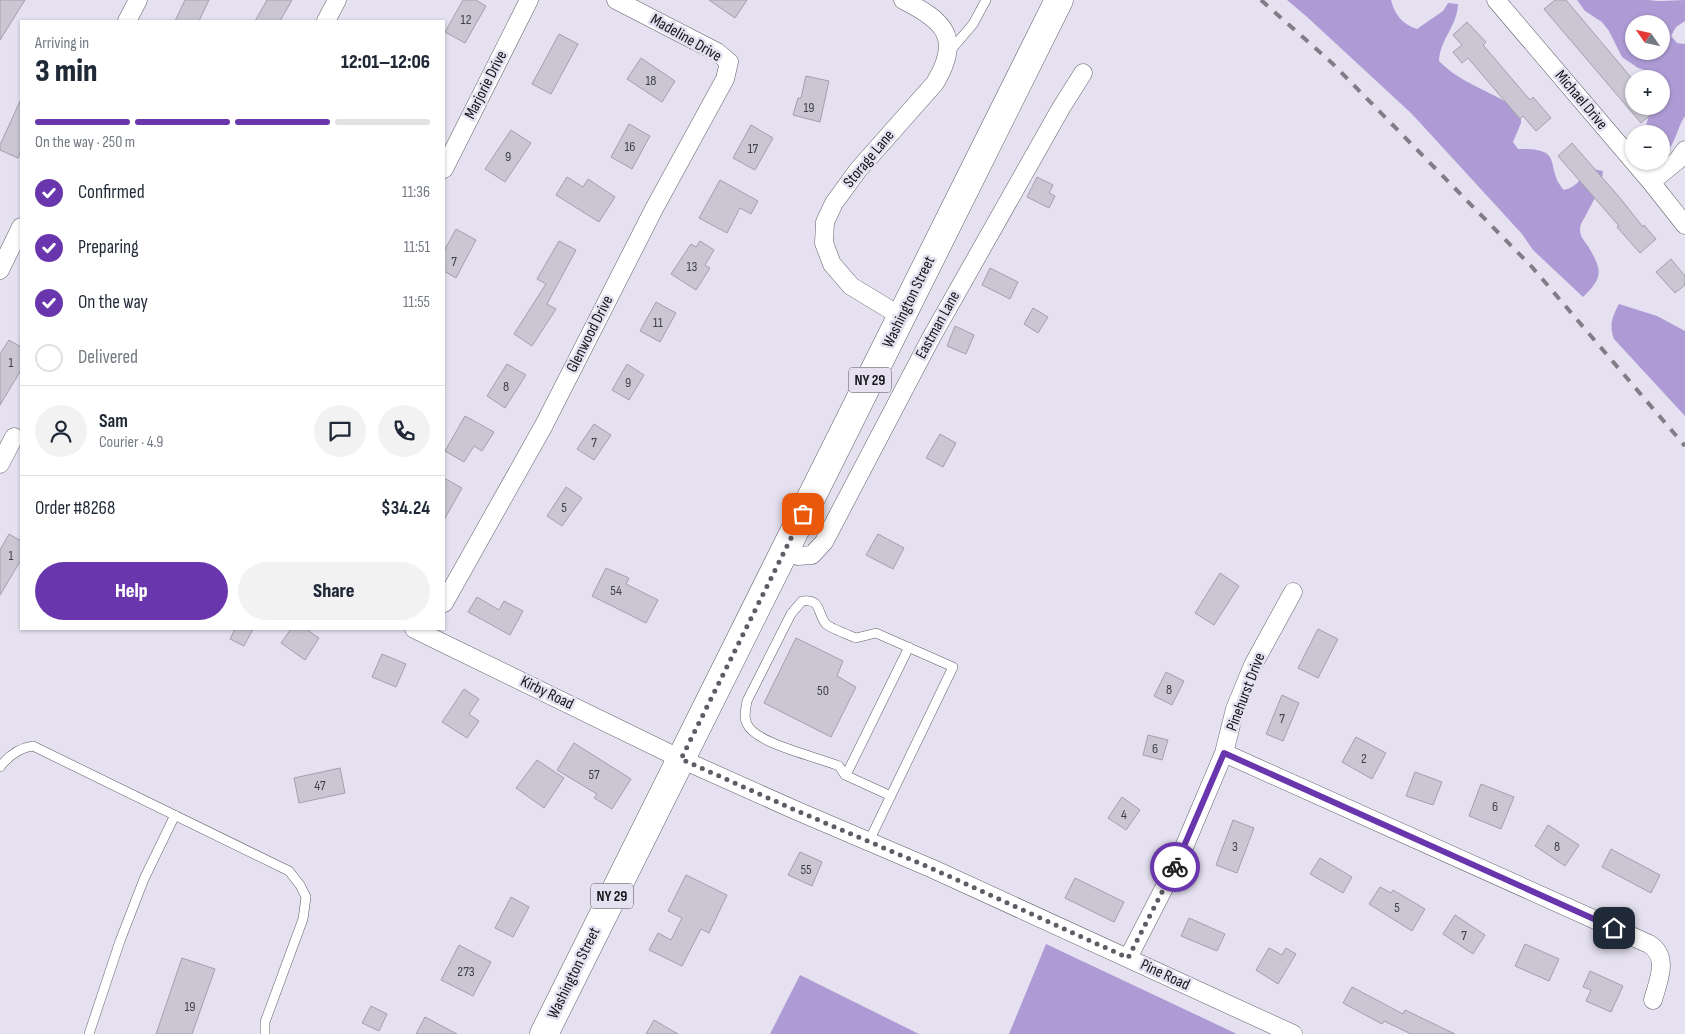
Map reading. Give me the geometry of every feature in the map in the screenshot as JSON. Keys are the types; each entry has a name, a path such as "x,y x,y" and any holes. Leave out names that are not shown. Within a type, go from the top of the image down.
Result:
{"highway":[{"name":"Washington Street","path":"544,1034 1059,0"}],"street":[{"path":"128,20 138,0"},
{"path":"327,20 337,0"},
{"name":"Marjorie Drive","path":"445,167 529,0"},
{"name":"Madeline Drive","path":"616,0 717,52 729,62"},
{"path":"903,0 925,11 938,21 947,35 948,53"},
{"name":"Michael Drive","path":"1496,0 1651,182 1685,225"},
{"name":"Storage Lane","path":"902,317 851,286 832,264 824,243 825,222 834,203 858,170 935,83 944,69 948,53"},
{"name":"Glenwood Drive","path":"445,601 544,425 654,207 725,79 729,62"},
{"name":"Eastman Lane","path":"785,550 798,556 812,554 824,542 931,338 1061,108 1083,73"},
{"path":"1651,182 1678,160 1685,150"},
{"path":"0,270 20,230"},
{"path":"0,464 12,436"},
{"name":"Pinehurst Drive","path":"1128,958 1179,859 1224,753 1235,709 1253,665 1293,592"},
{"name":"Kirby Road","path":"423,631 681,759"},
{"path":"1224,753 1649,944 1658,952 1662,963 1653,1000"},
{"name":"Pine Road","path":"681,759 869,841 1293,1034"}],"lane":[{"path":"948,53 972,24 986,0"},
{"path":"869,841 891,796 953,667 876,633 856,638 827,624 818,605 812,601 802,601 791,614 747,701 746,722 756,734 768,741 839,766 846,775 891,796"},
{"path":"846,775 909,647"},
{"path":"0,767 10,756 22,748 33,746 289,871 300,885 306,897 303,919 265,1022 265,1034"},
{"path":"89,1034 120,941 144,879 175,816"}],"shaded area":[{"path":"1287,0 1391,0 1400,18 1417,29 1443,11 1448,3 1458,4 1455,20 1442,46 1439,61 1458,76 1521,112 1521,123 1513,142 1518,149 1533,149 1549,155 1558,181 1564,190 1576,184 1593,169 1603,171 1599,188 1580,227 1581,236 1593,254 1599,273 1595,284 1590,290 1583,297 1533,250 1522,234 1412,114"},
{"path":"1577,0 1685,0 1685,21 1676,27 1671,36 1677,43 1685,44 1685,116 1670,147 1670,125 1646,125 1649,115 1670,115 1670,70 1645,70 1626,60 1670,60 1670,15 1625,15 1625,59 1602,22 1585,11"},
{"path":"1619,304 1657,316 1685,331 1685,416 1614,339 1612,321"},
{"path":"1046,944 1237,1034 1009,1034"},
{"path":"800,975 919,1034 770,1034"}],"building":[{"path":"0,0 25,0 0,40"},
{"path":"185,0 209,0 199,20 175,20"},
{"path":"267,0 292,0 281,20 256,20"},
{"path":"463,0 476,0 486,6 465,43 445,32"},
{"path":"709,0 747,0 735,18"},
{"path":"1555,0 1566,0 1625,70 1625,104 1544,9"},
{"path":"1467,22 1486,42 1483,45 1530,100 1533,97 1551,118 1536,131 1523,116 1520,119 1468,58 1462,63 1453,52 1462,45 1453,35"},
{"path":"559,34 578,44 551,94 532,84"},
{"path":"641,58 675,81 662,102 627,79"},
{"path":"806,76 829,81 820,122 793,115 798,98 801,98"},
{"path":"20,101 20,153 18,158 0,150 0,145"},
{"path":"1634,115 1650,115 1641,123"},
{"path":"629,124 650,136 632,169 611,157"},
{"path":"751,125 773,138 755,170 733,158"},
{"path":"511,130 531,143 505,182 485,169"},
{"path":"1572,143 1643,227 1644,225 1656,239 1640,253 1558,156"},
{"path":"567,177 583,187 588,179 615,197 599,222 556,195"},
{"path":"1037,177 1053,185 1049,193 1055,196 1049,208 1027,197"},
{"path":"720,180 758,201 751,214 740,208 727,233 699,218"},
{"path":"456,229 476,240 456,278 445,272 445,249"},
{"path":"559,241 576,250 547,304 556,309 532,346 514,334 546,284 537,279"},
{"path":"700,241 714,250 705,265 710,268 696,290 671,274 691,244 696,247"},
{"path":"1671,259 1685,276 1685,285 1675,293 1656,272"},
{"path":"990,268 1018,282 1010,299 982,285"},
{"path":"656,302 676,313 660,342 640,331"},
{"path":"1033,308 1048,317 1038,333 1024,324"},
{"path":"955,326 974,335 966,354 947,346"},
{"path":"9,340 20,346 20,372 0,405 0,354"},
{"path":"507,364 526,375 505,408 487,396"},
{"path":"627,364 644,375 629,400 612,390"},
{"path":"465,416 494,432 482,451 474,446 464,462 445,451"},
{"path":"594,424 611,435 594,460 577,449"},
{"path":"940,434 956,443 943,467 926,458"},
{"path":"445,479 462,488 445,518"},
{"path":"566,487 582,498 562,526 547,516"},
{"path":"9,534 20,540 20,562 0,595 0,550"},
{"path":"878,534 904,548 893,569 866,555"},
{"path":"606,568 629,578 626,584 658,600 646,623 592,596"},
{"path":"1220,573 1239,586 1214,625 1195,613"},
{"path":"477,597 499,610 504,601 523,611 510,635 468,612"},
{"path":"1318,629 1338,639 1318,678 1298,668"},
{"path":"234,630 252,630 244,646 230,639"},
{"path":"290,630 307,630 319,638 305,660 281,643"},
{"path":"796,638 843,661 837,676 856,687 831,737 764,703"},
{"path":"382,654 406,664 396,687 372,677"},
{"path":"1166,672 1184,681 1172,705 1154,696"},
{"path":"464,689 479,699 469,714 479,721 467,738 442,722"},
{"path":"1282,695 1299,703 1283,741 1266,734"},
{"path":"1148,735 1168,740 1162,760 1143,755"},
{"path":"1356,737 1386,753 1372,779 1342,762"},
{"path":"574,743 631,779 612,809 594,798 597,794 557,770"},
{"path":"537,760 564,778 544,808 516,788"},
{"path":"340,768 345,793 299,803 294,778"},
{"path":"1415,772 1442,782 1433,805 1406,796"},
{"path":"1481,784 1514,797 1501,829 1469,816"},
{"path":"1122,797 1140,810 1126,830 1108,818"},
{"path":"1233,820 1254,828 1237,873 1216,865"},
{"path":"1548,825 1579,845 1565,866 1535,846"},
{"path":"1611,849 1660,875 1651,893 1602,867"},
{"path":"800,852 822,862 812,886 788,875"},
{"path":"1320,858 1352,877 1343,893 1310,874"},
{"path":"686,875 727,895 709,933 701,929 682,966 649,950 658,933 671,940 682,918 668,911"},
{"path":"1075,878 1124,902 1114,922 1065,898"},
{"path":"1380,887 1391,893 1393,890 1425,909 1412,931 1369,904"},
{"path":"511,897 529,907 513,937 495,928"},
{"path":"1455,915 1485,935 1473,954 1443,934"},
{"path":"1189,918 1225,934 1217,951 1181,936"},
{"path":"1525,944 1559,959 1549,981 1515,966"},
{"path":"459,945 491,962 473,996 441,980"},
{"path":"1269,948 1282,955 1286,948 1296,954 1278,984 1256,970"},
{"path":"182,958 215,969 192,1034 156,1034"},
{"path":"1590,971 1623,986 1611,1012 1586,1001 1591,990 1583,987"},
{"path":"1352,987 1403,1014 1405,1010 1455,1034 1411,1034 1384,1021 1382,1024 1343,1003"},
{"path":"371,1006 387,1014 379,1031 362,1023"},
{"path":"425,1017 457,1034 416,1034"},
{"path":"654,1020 678,1034 646,1034"}],"railway":[{"path":"1261,0 1332,63 1532,267 1685,446"}],"way so far":[{"path":"803,514 681,759 933,869 1128,958 1175,867"}],"route":[{"path":"1175,867 1224,753 1614,928"}]}
